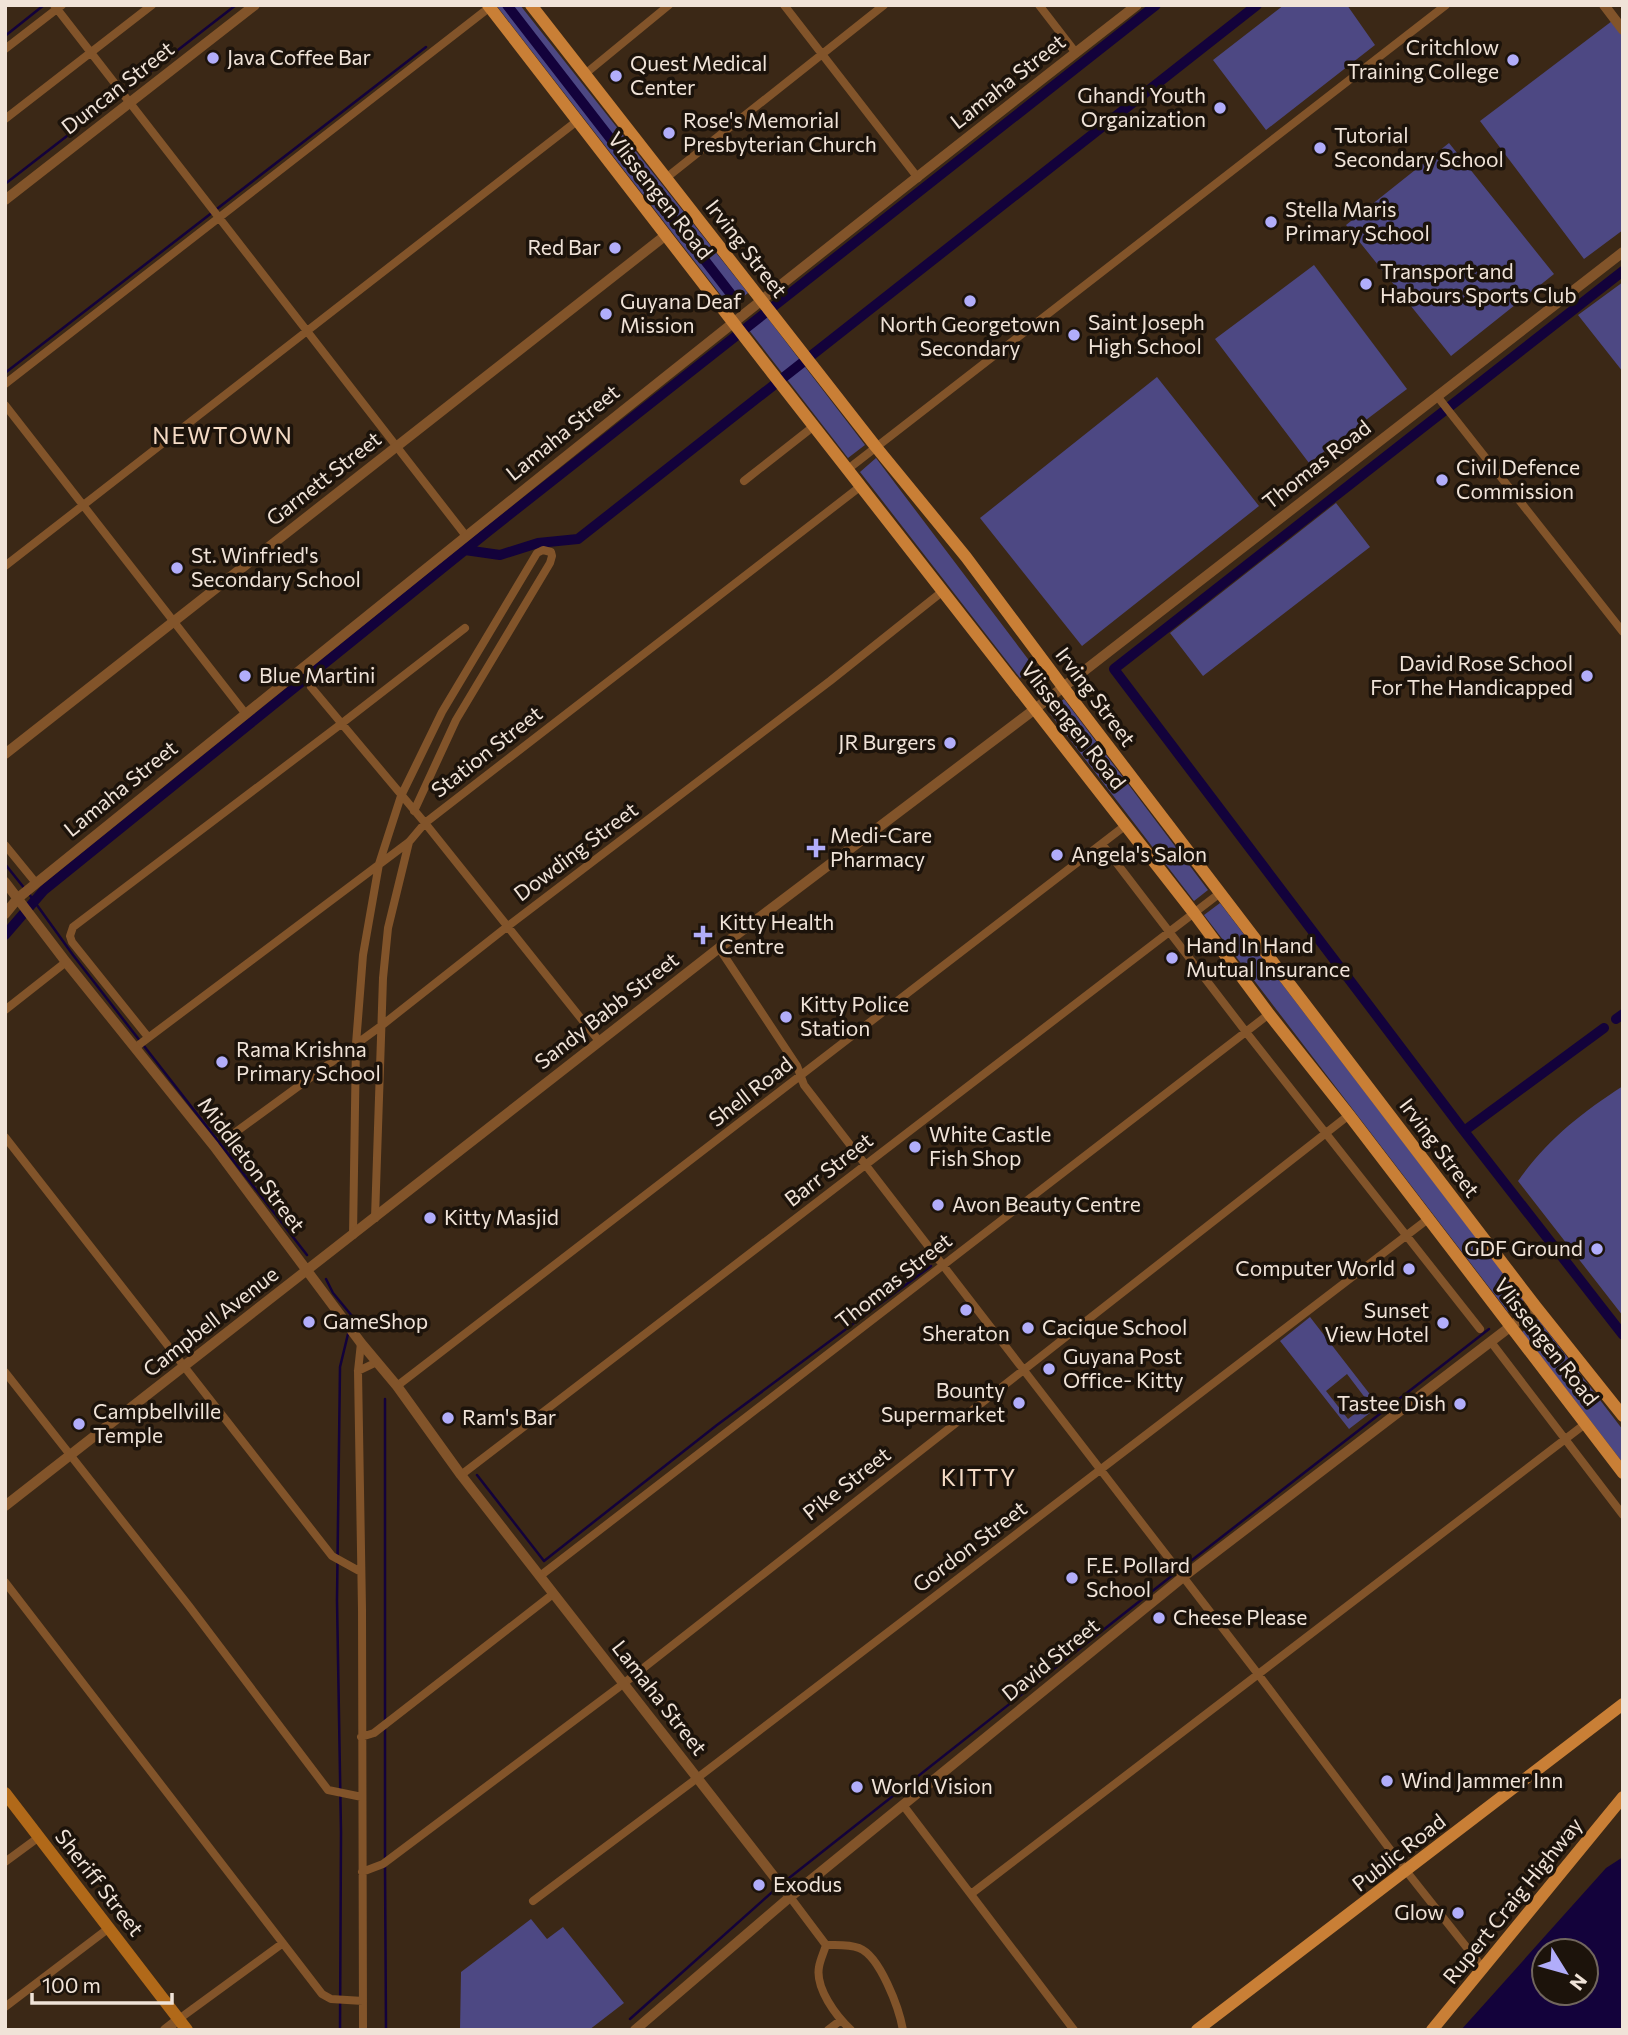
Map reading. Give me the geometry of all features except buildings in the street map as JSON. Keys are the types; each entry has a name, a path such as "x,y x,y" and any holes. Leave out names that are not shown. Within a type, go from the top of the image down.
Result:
{"main road":[{"name":"Irving Street","path":"531,5 876,447 966,557 1536,1307 1623,1416"},
{"name":"Vlissengen Road","path":"489,6 1194,912 1509,1328 1623,1473"},
{"name":"Public Road","path":"1197,2030 1623,1704"},
{"name":"Sheriff Street","path":"5,1793 187,2030"},
{"name":"Rupert Craig Highway","path":"1432,2030 1623,1797"}],"street":[{"path":"5,119 152,5"},
{"name":"Duncan Street","path":"5,200 255,5"},
{"path":"585,74 669,5"},
{"path":"784,5 918,178"},
{"path":"666,177 884,5"},
{"path":"1040,5 1076,52"},
{"name":"Lamaha Street","path":"5,914 34,885 245,713 733,321 767,307 918,178 1137,5"},
{"path":"848,469 1446,5"},
{"path":"1604,5 1623,30"},
{"path":"5,49 57,6 128,102 466,536"},
{"path":"5,384 489,6"},
{"path":"5,566 577,121"},
{"name":"Garnett Street","path":"5,754 666,235"},
{"name":"Thomas Road","path":"1035,709 1440,400 1623,252"},
{"path":"1440,400 1623,632"},
{"path":"5,405 245,713"},
{"path":"744,481 814,426"},
{"name":"Station Street","path":"136,1047 409,842 425,823 861,486"},
{"path":"353,1235 356,1044 363,955 379,864 401,796 442,712 537,554 551,552 550,563 456,720 414,811"},
{"name":"Dowding Street","path":"229,1137 381,1026 943,591"},
{"path":"148,1037 72,942 70,936 74,928 465,628"},
{"path":"311,687 425,823 599,1041"},
{"name":"Sandy Babb Street","path":"308,1272 719,948 1035,709"},
{"path":"442,712 456,720"},
{"name":"Shell Road","path":"397,1386 1126,825"},
{"path":"375,1218 381,1026 388,928 409,842"},
{"path":"1102,844 1480,1329"},
{"path":"5,845 34,885"},
{"name":"Middleton Street","path":"5,882 214,1146 361,1343 397,1386 461,1475"},
{"name":"Barr Street","path":"461,1475 1220,893"},
{"path":"719,948 797,1066 804,1085 1258,1674 1406,1872 1483,1968"},
{"path":"5,1010 66,962"},
{"name":"Thomas Street","path":"540,1576 1269,1014"},
{"name":"Pike Street","path":"362,1872 383,1864 396,1855 623,1684 1349,1115"},
{"path":"5,1136 332,1556 361,1572"},
{"name":"Gordon Street","path":"533,1901 1428,1219"},
{"name":"Campbell Avenue","path":"5,1506 308,1272"},
{"name":"David Street","path":"635,2030 784,1889 903,1805 1182,1576 1536,1307"},
{"path":"1492,1341 1567,1437 1623,1516"},
{"path":"361,1343 358,1371 363,2030"},
{"path":"358,1371 377,1362"},
{"path":"5,1372 331,1791 362,1797"},
{"path":"971,1894 1584,1425"},
{"name":"Lamaha Street","path":"461,1475 826,1945"},
{"path":"5,1582 322,1994 331,1999 363,2001"},
{"path":"361,1737 374,1733 553,1594"},
{"path":"903,1805 1074,2030"},
{"path":"5,1862 39,1837"},
{"path":"5,2007 109,1928"},
{"path":"165,2030 283,1943"},
{"path":"851,2030 841,2020 820,1984 818,1968 826,1945 861,1948 873,1959 891,1994 903,2030"},
{"path":"828,2030 841,2020"}],"shaded area":[{"path":"496,5 520,5 748,293 730,307"},
{"path":"1284,5 1347,5 1375,45 1266,130 1213,60"},
{"path":"1612,21 1623,36 1623,230 1584,259 1480,121"},
{"path":"1449,143 1554,274 1451,356 1346,225"},
{"path":"1314,265 1407,389 1309,463 1215,339"},
{"path":"1623,282 1623,372 1578,315"},
{"path":"763,312 865,445 848,458 745,325"},
{"path":"1157,377 1259,506 1082,646 980,518"},
{"path":"876,458 1034,667 1020,678 860,472"},
{"path":"1336,503 1370,547 1203,676 1170,633"},
{"path":"1064,699 1208,890 1194,901 1048,711"},
{"path":"1220,903 1524,1300 1508,1312 1204,915"},
{"name":"GDF Ground","path":"1623,1086 1623,1316 1518,1181 1541,1152 1566,1128"},
{"path":"1310,1317 1379,1406 1349,1429 1280,1341","holes":["1347,1374 1369,1403 1348,1419 1326,1391"]},
{"path":"1538,1319 1623,1430 1623,1463 1522,1332"},
{"path":"1623,1857 1623,2030 1461,2030 1530,1953 1530,2007 1600,2007 1600,1937 1544,1937 1606,1868"},
{"path":"531,1919 547,1939 563,1927 624,2003 589,2030 460,2030 461,1972"}],"waterway":[{"path":"5,36 44,5"},
{"path":"5,184 236,5"},
{"path":"507,5 734,298"},
{"path":"5,935 44,890 486,533 1156,5"},
{"path":"465,550 500,555 538,543 578,539 1257,5"},
{"path":"5,373 426,47"},
{"path":"1604,1028 1464,1131 1114,669 1623,271"},
{"path":"5,864 25,889"},
{"path":"29,894 73,955 307,1255"},
{"path":"1616,1019 1623,1014"},
{"path":"1464,1131 1623,1335"},
{"path":"477,1475 544,1561 717,1425 931,1266"},
{"path":"326,1279 333,1293 352,1316 350,1324"},
{"path":"784,1882 1489,1329"},
{"path":"340,2030 341,1832 337,1600 340,1367 348,1334"},
{"path":"385,1399 385,1722"},
{"path":"385,1729 385,1858"},
{"path":"385,1865 386,2030"},
{"path":"630,2019 779,1886"}],"place":[{"name":"Java Coffee Bar","path":"213,58"},
{"name":"Critchlow Training College","path":"1513,60"},
{"name":"Quest Medical Center","path":"616,76"},
{"name":"Ghandi Youth Organization","path":"1220,108"},
{"name":"Rose's Memorial Presbyterian Church","path":"669,133"},
{"name":"Tutorial Secondary School","path":"1320,148"},
{"name":"Stella Maris Primary School","path":"1271,222"},
{"name":"Red Bar","path":"615,248"},
{"name":"Transport and Habours Sports Club","path":"1366,284"},
{"name":"North Georgetown Secondary","path":"970,301"},
{"name":"Guyana Deaf Mission","path":"606,314"},
{"name":"Saint Joseph High School","path":"1074,335"},
{"name":"Civil Defence Commission","path":"1442,480"},
{"name":"St. Winfried's Secondary School","path":"177,568"},
{"name":"Blue Martini","path":"245,676"},
{"name":"David Rose School For The Handicapped","path":"1587,676"},
{"name":"JR Burgers","path":"950,743"},
{"name":"Medi-Care Pharmacy","path":"816,848"},
{"name":"Angela's Salon","path":"1057,855"},
{"name":"Kitty Health Centre","path":"703,935"},
{"name":"Hand In Hand Mutual Insurance","path":"1172,958"},
{"name":"Kitty Police Station","path":"786,1017"},
{"name":"Rama Krishna Primary School","path":"222,1062"},
{"name":"White Castle Fish Shop","path":"915,1147"},
{"name":"Avon Beauty Centre","path":"938,1205"},
{"name":"Kitty Masjid","path":"430,1218"},
{"name":"GDF Ground","path":"1597,1249"},
{"name":"Computer World","path":"1409,1269"},
{"name":"Sheraton","path":"966,1310"},
{"name":"GameShop","path":"309,1322"},
{"name":"Sunset View Hotel","path":"1443,1323"},
{"name":"Cacique School","path":"1028,1328"},
{"name":"Guyana Post Office- Kitty","path":"1049,1369"},
{"name":"Bounty Supermarket","path":"1019,1403"},
{"name":"Tastee Dish","path":"1460,1404"},
{"name":"Ram's Bar","path":"448,1418"},
{"name":"Campbellville Temple","path":"79,1424"},
{"name":"F.E. Pollard School","path":"1072,1578"},
{"name":"Cheese Please","path":"1159,1618"},
{"name":"Wind Jammer Inn","path":"1387,1781"},
{"name":"World Vision","path":"857,1787"},
{"name":"Exodus","path":"759,1885"},
{"name":"Glow","path":"1458,1913"}],"district":[{"name":"NEWTOWN","path":"223,436"},
{"name":"KITTY","path":"979,1478"}]}
